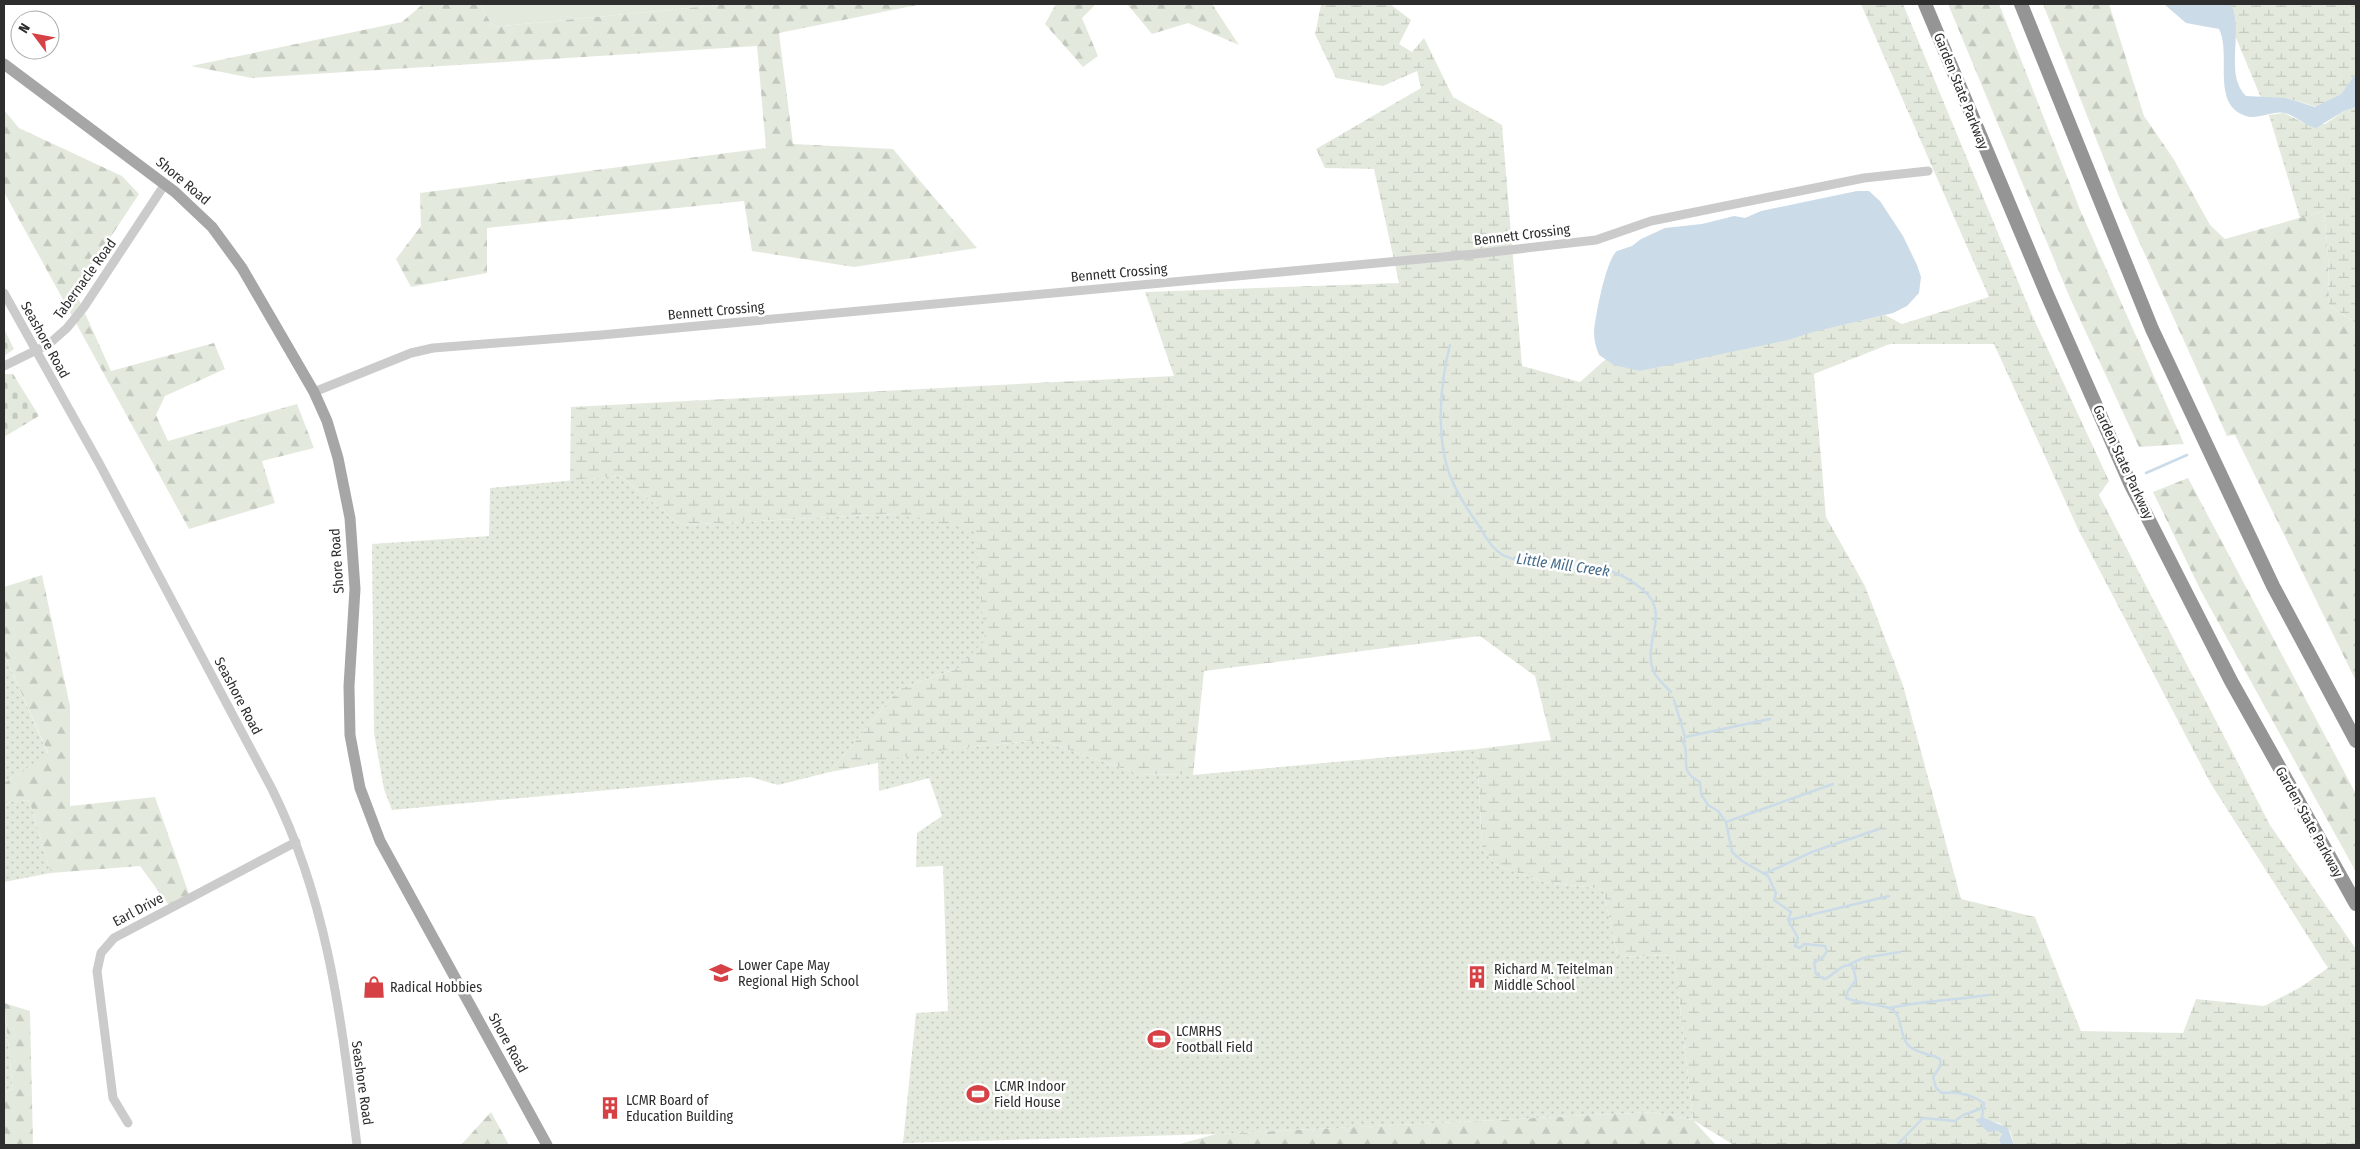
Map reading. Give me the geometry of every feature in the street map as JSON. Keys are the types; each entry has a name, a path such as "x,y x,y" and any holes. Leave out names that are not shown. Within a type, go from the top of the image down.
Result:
{"highway":[{"name":"Garden State Parkway","path":"1925,4 2046,292 2130,484 2231,681 2356,904"},
{"path":"2021,4 2163,354 2273,586 2356,740"}],"main road":[{"name":"Shore Road","path":"4,64 165,184 194,208 228,246 293,352 314,392 327,422 338,458 350,518 355,596 348,707 354,762 365,804 380,842 547,1145"}],"street":[{"name":"Bennett Crossing","path":"314,392 411,352 433,348 730,323 1475,254 1596,240 1651,221 1864,178 1928,171"},
{"name":"Tabernacle Road","path":"4,366 49,344 67,328 84,308 165,184"},
{"name":"Seashore Road","path":"4,293 103,472 272,789 296,842 310,880 326,940 340,1022 357,1145"},
{"name":"Earl Drive","path":"128,1124 113,1098 97,971 101,953 114,938 296,842"}],"green space":[{"path":"423,4 480,4 493,27 730,4 922,4 779,33 793,144 893,149 977,248 854,267 752,251 744,201 487,228 487,273 411,287 396,259 421,226 420,193 766,148 757,46 252,78 191,66 402,22"},
{"path":"480,4 730,4 493,27"},
{"path":"1056,4 1096,4 1082,18 1098,56 1083,67 1045,24"},
{"path":"1127,4 1212,4 1239,45 1188,23 1152,34"},
{"path":"1390,4 1411,20 1399,44 1412,52 1424,38 1453,97 1502,125 1522,366 1580,382 1606,359 1640,371 1885,315 1902,324 1989,297 1861,4 1903,4 2032,315 2109,481 2099,495 2270,825 2356,949 2356,1145 2014,1145 2010,1131 1999,1123 1987,1120 1992,1131 2002,1134 1999,1141 2001,1145 1734,1145 1693,1120 1674,955 1618,957 1603,889 1544,882 1496,865 1482,849 1477,749 1551,740 1535,676 1480,636 1204,671 1193,775 1138,774 1040,740 952,749 830,772 899,689 958,668 894,514 681,525 620,476 570,481 571,407 1174,376 1145,292 1399,283 1374,169 1325,168 1316,149 1421,88 1417,71 1383,86 1336,78 1315,34 1321,5","holes":["1890,344 1994,344 2078,529 2211,784 2328,968 2301,987 2264,1006 2196,999 2183,1033 2081,1031 2035,917 1961,899 1903,685 1865,586 1826,517 1814,374"]},
{"path":"1948,4 1999,4 2081,212 2184,444 2139,447 2070,298"},
{"path":"2043,4 2109,4 2144,116 2173,158 2210,225 2225,239 2324,211 2328,255 2329,305 2356,323 2356,681 2235,435 2227,436 2119,197"},
{"path":"2222,4 2356,4 2356,73 2341,94 2317,107 2286,98 2261,98"},
{"path":"2356,107 2356,323 2329,305 2328,255 2324,211 2300,218 2269,115 2284,113 2304,123 2325,124 2344,111"},
{"path":"4,110 19,128 122,176 139,194 75,291 111,371 214,343 225,369 165,396 156,415 168,441 297,404 314,448 262,461 275,503 189,529 4,192"},
{"path":"4,329 14,349 4,356"},
{"path":"4,374 13,374 39,416 4,437"},
{"path":"620,476 681,525 894,514 974,530 985,640 958,668 899,689 830,772 778,785 750,777 392,810 384,789 374,733 372,544 489,536 490,488"},
{"path":"2188,478 2356,794 2356,872 2201,591 2153,492"},
{"path":"42,575 70,706 70,806 155,797 190,897 170,907 140,866 51,873 29,800 4,803 4,783 48,753 4,654 4,587"},
{"path":"4,654 48,754 4,783"},
{"path":"1040,740 1138,774 1193,775 1477,749 1482,849 1496,865 1544,882 1603,889 1618,957 1674,955 1693,1120 1653,1112 1216,1134 903,1143 916,1013 948,1011 943,866 916,867 917,833 942,816 929,778 879,791 878,761 952,749"},
{"path":"29,800 51,873 4,882 4,803"},
{"path":"4,1003 30,1011 33,1145 4,1145 4,1093 13,1089"},
{"path":"4,1005 13,1089 4,1093"},
{"path":"491,1112 509,1145 461,1145"},
{"path":"1653,1112 1693,1120 1716,1145 1176,1145 1216,1134"}],"water":[{"path":"2164,4 2231,4 2235,15 2236,28 2235,70 2240,89 2246,96 2286,98 2315,107 2341,94 2356,73 2356,107 2344,111 2316,128 2293,116 2280,112 2260,116 2246,116 2235,110 2228,101 2224,78 2224,52 2219,29 2186,23"},
{"path":"1857,191 1869,191 1880,201 1903,236 1917,265 1921,277 1919,293 1907,306 1893,313 1813,332 1788,340 1640,371 1614,365 1599,355 1594,335 1596,315 1605,276 1617,251 1632,246 1641,239 1665,228 1702,224 1734,216 1745,218 1761,211"},
{"path":"1982,1117 2008,1128 2014,1145 2001,1145 1999,1140 2002,1134 1997,1131 1988,1132 1975,1120"}],"waterway":[{"name":"Little Mill Creek","path":"1450,345 1442,392 1442,443 1449,473 1466,507 1491,545 1505,556 1528,562 1595,567 1627,578 1643,590 1651,599 1655,609 1656,619 1651,650 1654,672 1671,692"},
{"path":"2146,473 2187,455"},
{"name":"Little Mill Creek","path":"1674,700 1685,737 1683,742 1688,773 1700,782 1701,794 1708,805 1718,811 1726,822 1732,852 1742,861 1768,876 1776,893 1774,900 1791,912 1788,920 1798,938 1795,946 1800,948 1804,944 1825,946 1827,951 1823,957 1814,963 1816,974 1824,979 1845,966 1853,966 1856,980 1847,992 1846,998 1884,1006 1894,1011 1899,1019 1908,1045 1915,1050 1940,1059 1941,1065 1933,1077 1936,1088 1942,1093 1964,1094 1984,1103 1982,1117"},
{"path":"1685,737 1770,719"},
{"path":"1726,822 1833,784"},
{"path":"1764,874 1812,852 1879,829"},
{"path":"1789,920 1889,896"},
{"path":"1850,964 1863,958 1900,952"},
{"path":"1889,1008 1988,995"},
{"path":"1897,1145 1923,1118 1955,1121 1963,1115 1983,1108"}],"place":[{"name":"Lower Cape May Regional High School","path":"721,973"},
{"name":"Richard M. Teitelman Middle School","path":"1477,977"},
{"name":"Radical Hobbies","path":"374,987"},
{"name":"LCMRHS Football Field","path":"1159,1039"},
{"name":"LCMR Indoor Field House","path":"978,1094"},
{"name":"LCMR Board of Education Building","path":"610,1108"}]}
